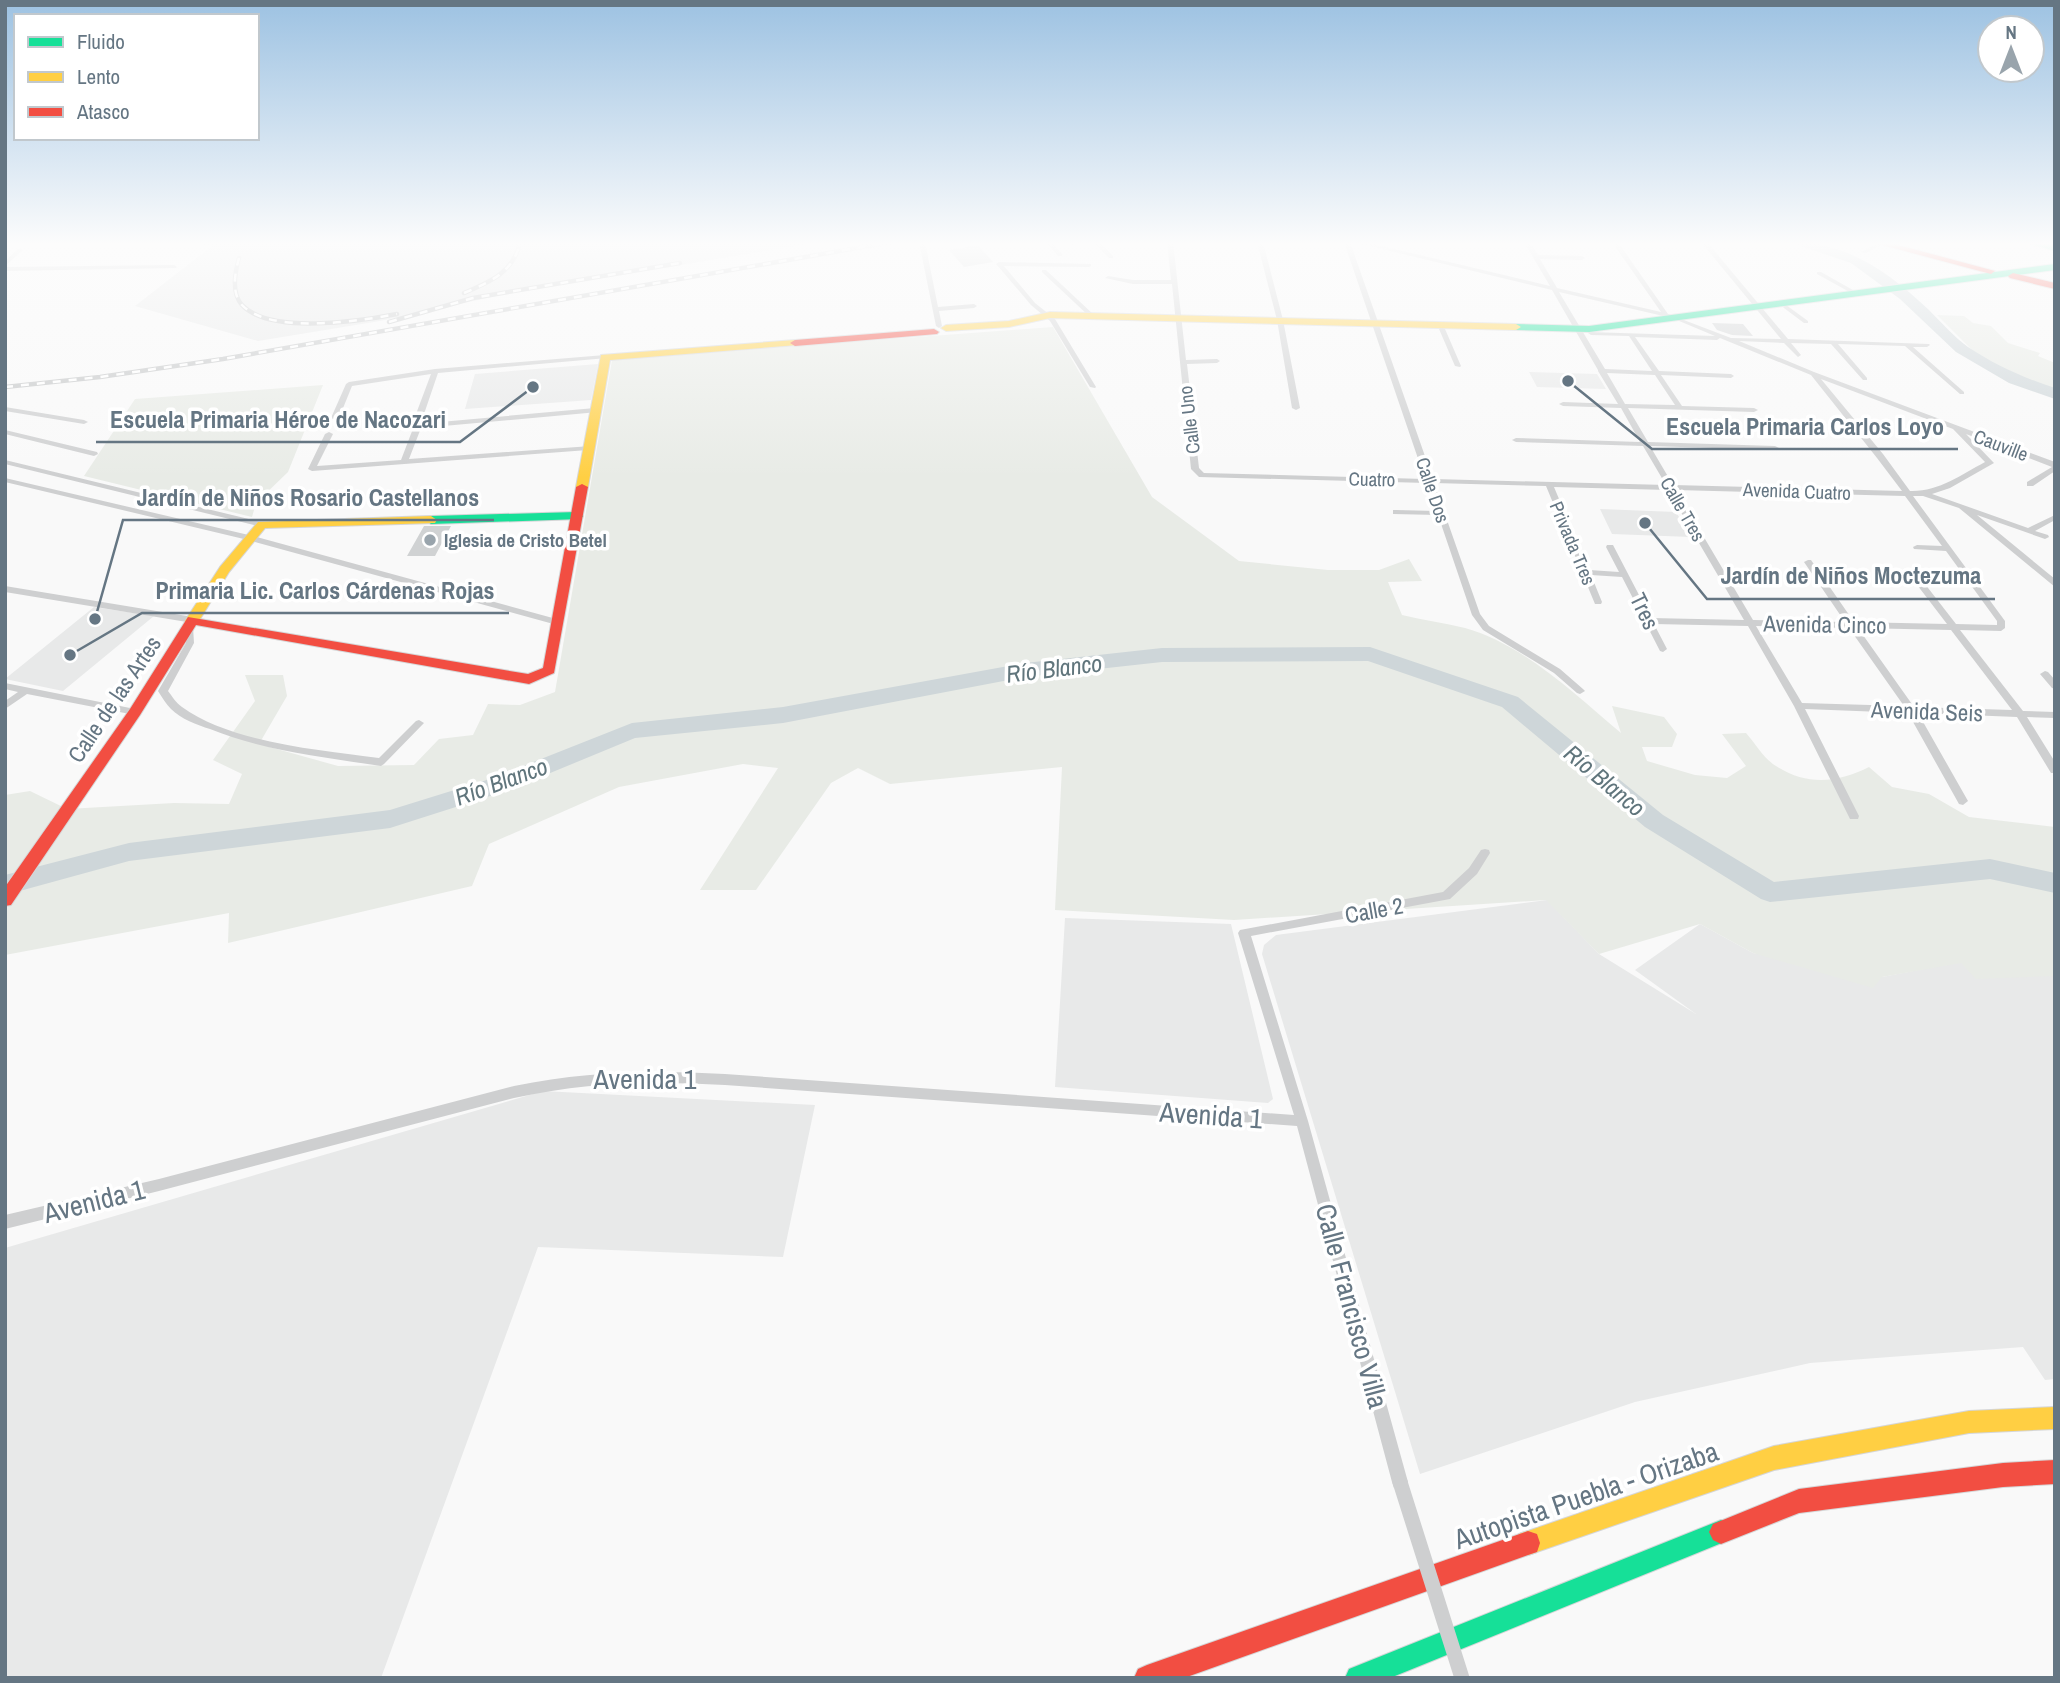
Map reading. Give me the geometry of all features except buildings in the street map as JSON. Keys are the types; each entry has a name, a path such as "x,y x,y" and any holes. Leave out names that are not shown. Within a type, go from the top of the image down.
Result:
{"main road":[{"path":"191,623 529,679 539,677 549,670 605,358 941,330 1014,328 1042,321"},
{"path":"1206,321 1582,332 1657,321"},
{"path":"1375,326 1582,332"},
{"path":"262,525 577,516"},
{"name":"Calle de las Artes","path":"5,900 135,712 225,570 262,525"},
{"name":"Autopista Puebla - Orizaba","path":"1147,1678 1353,1603 1774,1458 1969,1422 2055,1418"},
{"path":"1358,1678 1799,1501 2003,1475 2055,1472"}],"street":[{"path":"939,321 941,330"},
{"path":"1053,321 1093,387"},
{"name":"Calle Uno","path":"1178,321 1196,473"},
{"name":"Calle Dos","path":"1373,321 1481,622 1557,671 1580,691"},
{"name":"Calle Tres","path":"1575,321 1601,371 1799,706 1854,816"},
{"name":"Cauville","path":"1680,321 2055,467"},
{"path":"1771,321 1798,355"},
{"path":"1280,322 1296,408"},
{"path":"1442,329 1458,366"},
{"path":"1582,332 1927,345"},
{"path":"1631,335 1680,408"},
{"path":"1833,342 1865,379"},
{"path":"1906,344 1962,393"},
{"path":"335,418 349,384 435,371 605,358"},
{"path":"1182,362 1217,361"},
{"path":"420,414 435,371"},
{"path":"1601,371 1731,376"},
{"path":"1812,373 1948,549"},
{"path":"1281,400 1294,399"},
{"path":"1563,404 1754,410"},
{"path":"5,409 83,422"},
{"path":"404,463 418,425 595,410"},
{"name":"Avenida Cuatro","path":"1549,484 1924,495 1990,463 1957,429"},
{"path":"5,432 94,454"},
{"path":"329,434 312,469 588,448"},
{"path":"1516,440 1775,448"},
{"path":"5,462 262,525"},
{"path":"2030,484 2055,467"},
{"name":"Cuatro","path":"1196,473 1549,484"},
{"path":"5,480 250,538 557,622"},
{"name":"Privada Tres","path":"1549,484 1598,601"},
{"path":"1924,495 2045,537"},
{"path":"1962,506 2055,584"},
{"path":"1396,512 1441,513"},
{"path":"2028,531 2055,517"},
{"name":"Tres","path":"1611,547 1664,649"},
{"path":"1917,547 1948,549"},
{"name":"Avenida Cinco","path":"1650,621 2001,628 2001,621 1948,549"},
{"path":"1808,562 1912,710 1963,801"},
{"path":"1586,572 1625,575"},
{"path":"1915,577 2020,714 2055,770"},
{"path":"5,589 191,623 190,643 163,691 178,712 227,732 289,749 381,761 419,723"},
{"path":"2045,674 2055,687"},
{"path":"5,687 135,712"},
{"path":"5,706 26,690"},
{"name":"Avenida Seis","path":"1799,706 2055,715"},
{"name":"Calle 2","path":"1244,933 1446,896 1473,871 1485,853"},
{"name":"Calle Francisco Villa","path":"1244,933 1302,1121 1400,1482 1462,1678"},
{"name":"Avenida 1","path":"5,1222 159,1185 514,1091 587,1078 737,1081 1302,1121"}],"shaded area":[{"path":"186,321 382,321 380,321 258,341"},
{"path":"1943,321 1970,321 1991,326 2008,343 2040,353 2038,356 2055,363 2055,392 2022,381 1978,356"},
{"path":"1053,327 1152,497 1239,561 1328,570 1379,570 1409,559 1422,581 1388,582 1402,615 1465,628 1508,646 1548,672 1621,733 1612,706 1664,717 1677,734 1672,747 1642,747 1647,761 1695,775 1727,778 1746,766 1722,734 1746,733 1772,763 1799,777 1834,779 1869,767 1892,787 1929,794 1969,817 2055,827 2055,976 1976,979 1961,963 1882,977 1873,988 1753,953 1700,924 1599,954 1546,900 1234,920 1055,910 1062,767 890,784 858,768 831,783 756,890 700,890 778,768 743,764 619,787 489,844 472,886 228,943 229,913 5,955 5,795 30,791 67,809 174,803 229,804 242,774 213,760 255,701 245,675 283,675 287,696 259,744 338,766 414,765 439,739 473,735 488,704 520,705 555,692 612,360"},
{"path":"598,364 591,400 465,409 475,374"},
{"path":"1529,372 1597,374 1606,389 1537,387"},
{"path":"323,385 288,472 256,503 252,517 84,476 135,399"},
{"path":"1600,509 1676,512 1691,537 1612,534"},
{"path":"94,607 154,616 63,691 5,679"},
{"path":"1547,900 1599,954 1696,1014 1635,970 1700,924 1753,953 1882,977 1960,962 2055,968 2055,1379 2045,1380 2023,1347 1810,1363 1635,1402 1420,1474 1262,954 1264,945 1276,935"},
{"path":"1065,918 1231,924 1273,1099 1268,1103 1055,1087"},
{"path":"543,1091 815,1105 783,1257 538,1247 381,1678 5,1678 5,1248"}],"waterway":[{"path":"1931,321 1961,349 2015,380 2055,394"},
{"name":"Río Blanco","path":"5,885 129,852 390,819 501,784 632,731 783,715 1025,670 1162,655 1370,654 1510,702 1654,821 1770,892 1990,869 2055,883"}],"railway":[{"path":"277,321 294,323 356,321"},
{"path":"389,322 394,321"},
{"path":"5,387 100,377 223,359 443,321"}],"traffic: fast":[{"path":"1516,327 1589,329 1653,321"},
{"path":"431,520 577,516"},
{"path":"1358,1678 1721,1532"}],"traffic: slow":[{"path":"946,328 1025,321"},
{"path":"1265,321 1516,327"},
{"path":"582,487 605,357 795,343"},
{"path":"192,621 224,570 262,525 431,520"},
{"path":"1528,1543 1774,1458 1969,1422 2055,1418"}],"traffic: jam":[{"path":"795,343 934,332"},
{"path":"193,620 529,679 549,670 582,487"},
{"path":"5,900 135,712 192,621"},
{"path":"1721,1532 1799,1501 2003,1475 2055,1472"},
{"path":"1147,1678 1528,1543"}],"place":[{"name":"Escuela Primaria Carlos Loyo","path":"1568,381"},
{"name":"Escuela Primaria Héroe de Nacozari","path":"533,387"},
{"name":"Jardín de Niños Moctezuma","path":"1645,523"},
{"name":"Iglesia de Cristo Betel","path":"430,540"},
{"name":"Jardín de Niños Rosario Castellanos","path":"95,619"},
{"name":"Primaria Lic. Carlos Cárdenas Rojas","path":"70,655"}]}
